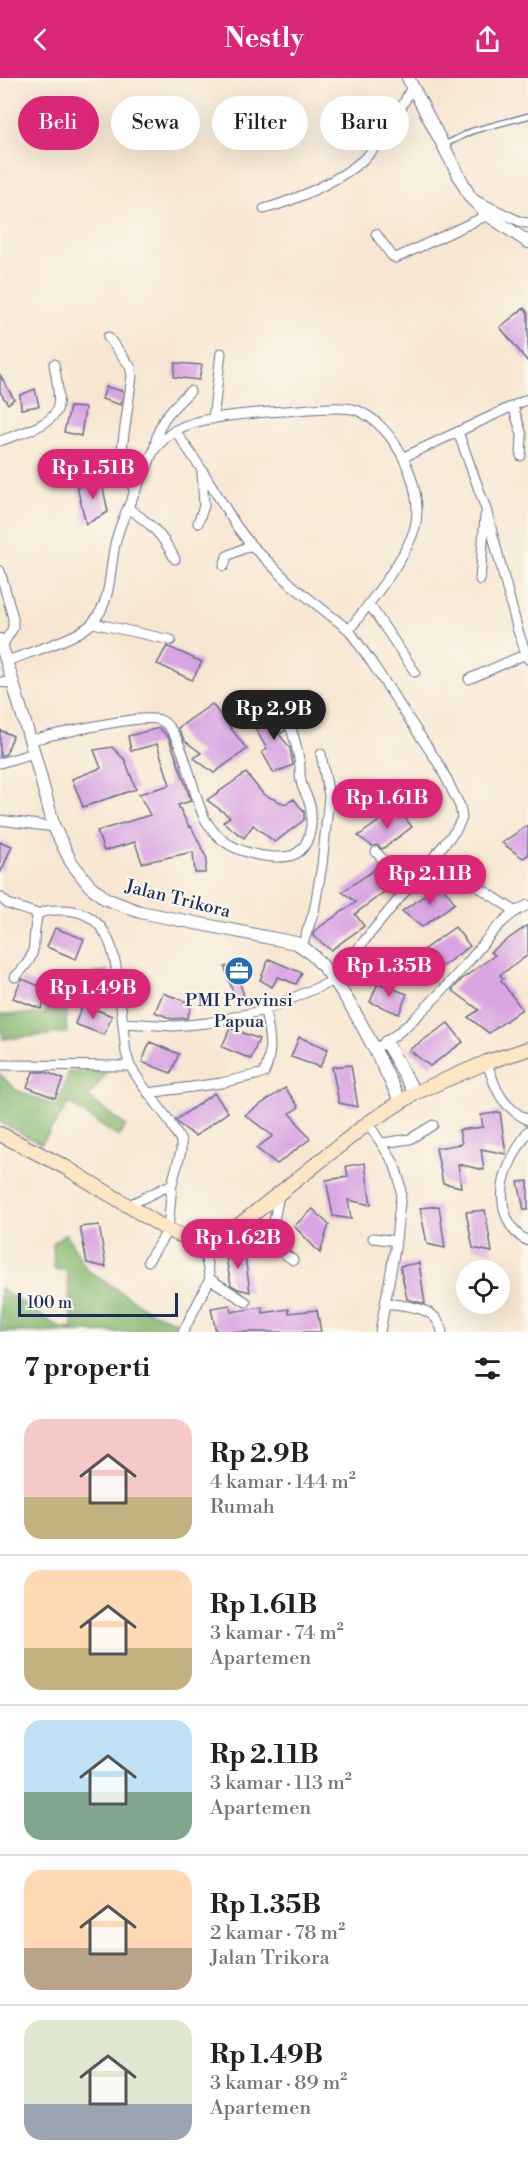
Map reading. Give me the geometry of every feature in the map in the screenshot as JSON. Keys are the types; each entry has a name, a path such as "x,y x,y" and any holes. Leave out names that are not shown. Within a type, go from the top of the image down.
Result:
{"main road":[{"path":"0,1134 65,1167 168,1230 187,1238 216,1239 279,1194 368,1123 415,1093 487,1062 528,1049"}],"street":[{"path":"410,82 470,197 488,215 528,242"},
{"path":"264,209 291,202 307,194 355,166 369,155 388,130 410,82"},
{"path":"470,197 521,222 528,223"},
{"path":"376,234 396,258 488,215"},
{"path":"108,336 130,366 132,376 121,456 135,493"},
{"path":"213,419 221,353"},
{"path":"0,441 35,428 55,414 58,408 58,388 54,364"},
{"path":"7,661 55,643 93,623 103,606 117,539 128,508 154,451 157,433 164,416 190,391"},
{"path":"404,457 528,399"},
{"path":"513,406 522,435 521,456"},
{"path":"154,451 175,430 213,419 264,412 354,409 371,417 383,427 404,457 417,503 417,515 406,547 349,630"},
{"path":"123,1023 186,1025 207,1023 265,1010 335,981 364,941 456,830 462,818 460,806 440,766 349,630 293,586 251,545 175,430"},
{"path":"458,432 486,508 527,657 470,679"},
{"path":"198,523 204,506 202,470"},
{"path":"128,508 152,524 165,540 175,559"},
{"path":"480,580 486,508"},
{"path":"224,566 227,555 251,545"},
{"path":"0,571 14,628 1,643"},
{"path":"369,604 415,672"},
{"path":"93,623 171,640"},
{"name":"Jalan Trikora","path":"1,643 31,740 54,827 71,862 89,885 106,899 140,912 302,946"},
{"path":"0,682 14,684"},
{"path":"31,740 149,718 163,722 175,737 185,759 201,811 219,837 232,847 252,854 287,858 304,847 310,830 311,817 310,804 301,782 300,762 288,719"},
{"path":"0,763 34,753"},
{"path":"321,754 329,796 314,911 302,946 335,981 415,1093"},
{"path":"0,820 54,827"},
{"path":"376,852 409,887"},
{"path":"436,855 515,911"},
{"path":"0,897 8,904 39,914"},
{"path":"380,1045 405,1027 457,975 504,920 515,911 528,905"},
{"path":"15,977 28,965 33,955 34,927 39,914 46,910 81,911 95,920 104,931 113,950 126,1053 130,1066 181,1141 181,1151 172,1184 168,1230 148,1261"},
{"path":"148,1094 221,1083 264,1072 270,1057 270,1037 265,1010"},
{"path":"380,1045 401,1102"},
{"path":"487,1062 495,1090 517,1115 528,1120"},
{"path":"1,1065 130,1066"},
{"path":"368,1123 394,1163 401,1193 396,1241 380,1332"},
{"path":"382,1143 410,1138 433,1125"},
{"path":"528,1131 504,1176 501,1198 512,1229 519,1237 528,1241"},
{"path":"127,1206 172,1184"},
{"path":"279,1194 273,1230 274,1241 279,1250 294,1260"},
{"path":"373,1238 396,1241"},
{"path":"183,1332 210,1279 202,1240"},
{"path":"210,1279 246,1302"},
{"path":"385,1303 417,1308 431,1314 438,1320 442,1332"}],"lane":[{"path":"444,145 472,131 528,116"}],"green space":[{"path":"107,971 113,1001 65,1003 67,1033 3,1039 0,1014 45,1014 60,981"},
{"path":"69,1071 107,1073 88,1097 126,1126 118,1137 69,1103 41,1144 0,1122 0,1074 16,1090 57,1107"},
{"path":"66,1233 87,1270 151,1312 174,1321 190,1332 0,1332 0,1288 60,1328 73,1329 67,1271 54,1269 53,1243"}],"building":[{"path":"524,308 528,313 528,362 500,327"},
{"path":"175,363 202,365 199,380 174,377"},
{"path":"0,375 14,399 8,404 0,392"},
{"path":"106,387 123,391 121,405 102,399"},
{"path":"35,389 39,406 21,409 20,395"},
{"path":"70,407 85,408 81,436 64,432"},
{"path":"101,478 108,512 86,524 77,487"},
{"path":"167,646 202,662 192,680 157,664"},
{"path":"212,704 247,749 214,773 194,758 201,753 185,741 178,728"},
{"path":"275,708 285,731 279,734 290,748 293,765 274,773 262,752 267,749 251,721"},
{"path":"159,728 169,738 191,801 178,805 207,859 205,873 195,873 193,852 142,863 135,842 104,851 97,831 150,815 139,794 170,785 157,744 131,751 128,736"},
{"path":"0,730 13,736 6,754 0,756"},
{"path":"112,747 125,760 136,789 83,807 72,779 101,768 94,750"},
{"path":"246,773 264,795 285,804 294,799 304,812 304,820 275,842 253,825 244,838 223,822 230,817 207,800"},
{"path":"398,808 412,827 382,849 377,845 372,846 358,836"},
{"path":"528,825 528,855 523,858 502,843"},
{"path":"0,842 12,846 0,874"},
{"path":"380,866 396,883 355,914 364,926 331,950 313,936 314,931 356,902 342,892"},
{"path":"441,884 455,903 422,927 402,911"},
{"path":"528,925 528,955 500,975 503,979 501,981 522,1009 489,1033 468,1017 479,1010 452,990 462,979 495,955 490,952"},
{"path":"455,927 470,946 437,970 416,955"},
{"path":"55,928 84,939 76,959 47,947"},
{"path":"269,959 302,973 296,984 278,977 272,987 260,980"},
{"path":"234,965 244,996 235,999 225,967"},
{"path":"22,979 49,990 41,1009 13,998"},
{"path":"378,983 407,994 399,1014 370,1002"},
{"path":"163,993 192,1004 187,1018 172,1019 155,1012"},
{"path":"83,1004 112,1016 104,1035 75,1024"},
{"path":"448,1023 463,1042 430,1066 409,1050"},
{"path":"230,1028 259,1039 251,1059 222,1047"},
{"path":"299,1037 328,1049 320,1067 291,1057"},
{"path":"150,1042 179,1054 171,1073 142,1062"},
{"path":"351,1065 358,1107 339,1103 332,1067"},
{"path":"33,1072 46,1072 63,1079 55,1098 27,1087"},
{"path":"285,1088 299,1107 290,1113 310,1139 277,1164 256,1148 273,1136 245,1115"},
{"path":"214,1093 228,1112 195,1136 176,1120"},
{"path":"500,1112 506,1154 481,1149 484,1170 458,1164 461,1187 443,1183 436,1148 462,1144 459,1130 483,1127 481,1115"},
{"path":"365,1163 371,1205 348,1200 351,1219 333,1216 326,1180 348,1177 346,1166"},
{"path":"528,1181 528,1210 524,1210 518,1182"},
{"path":"439,1206 445,1248 427,1244 420,1208"},
{"path":"313,1209 329,1225 320,1253 294,1226"},
{"path":"485,1210 492,1252 473,1248 466,1212"},
{"path":"99,1225 106,1267 87,1263 80,1227"},
{"path":"244,1249 250,1292 231,1285 225,1252"},
{"path":"419,1263 425,1304 407,1299 400,1266"},
{"path":"230,1305 231,1312 262,1307 263,1313 289,1309 289,1313 317,1310 321,1332 216,1332 211,1308"}],"place":[{"name":"PMI Provinsi Papua","path":"239,971"}]}
